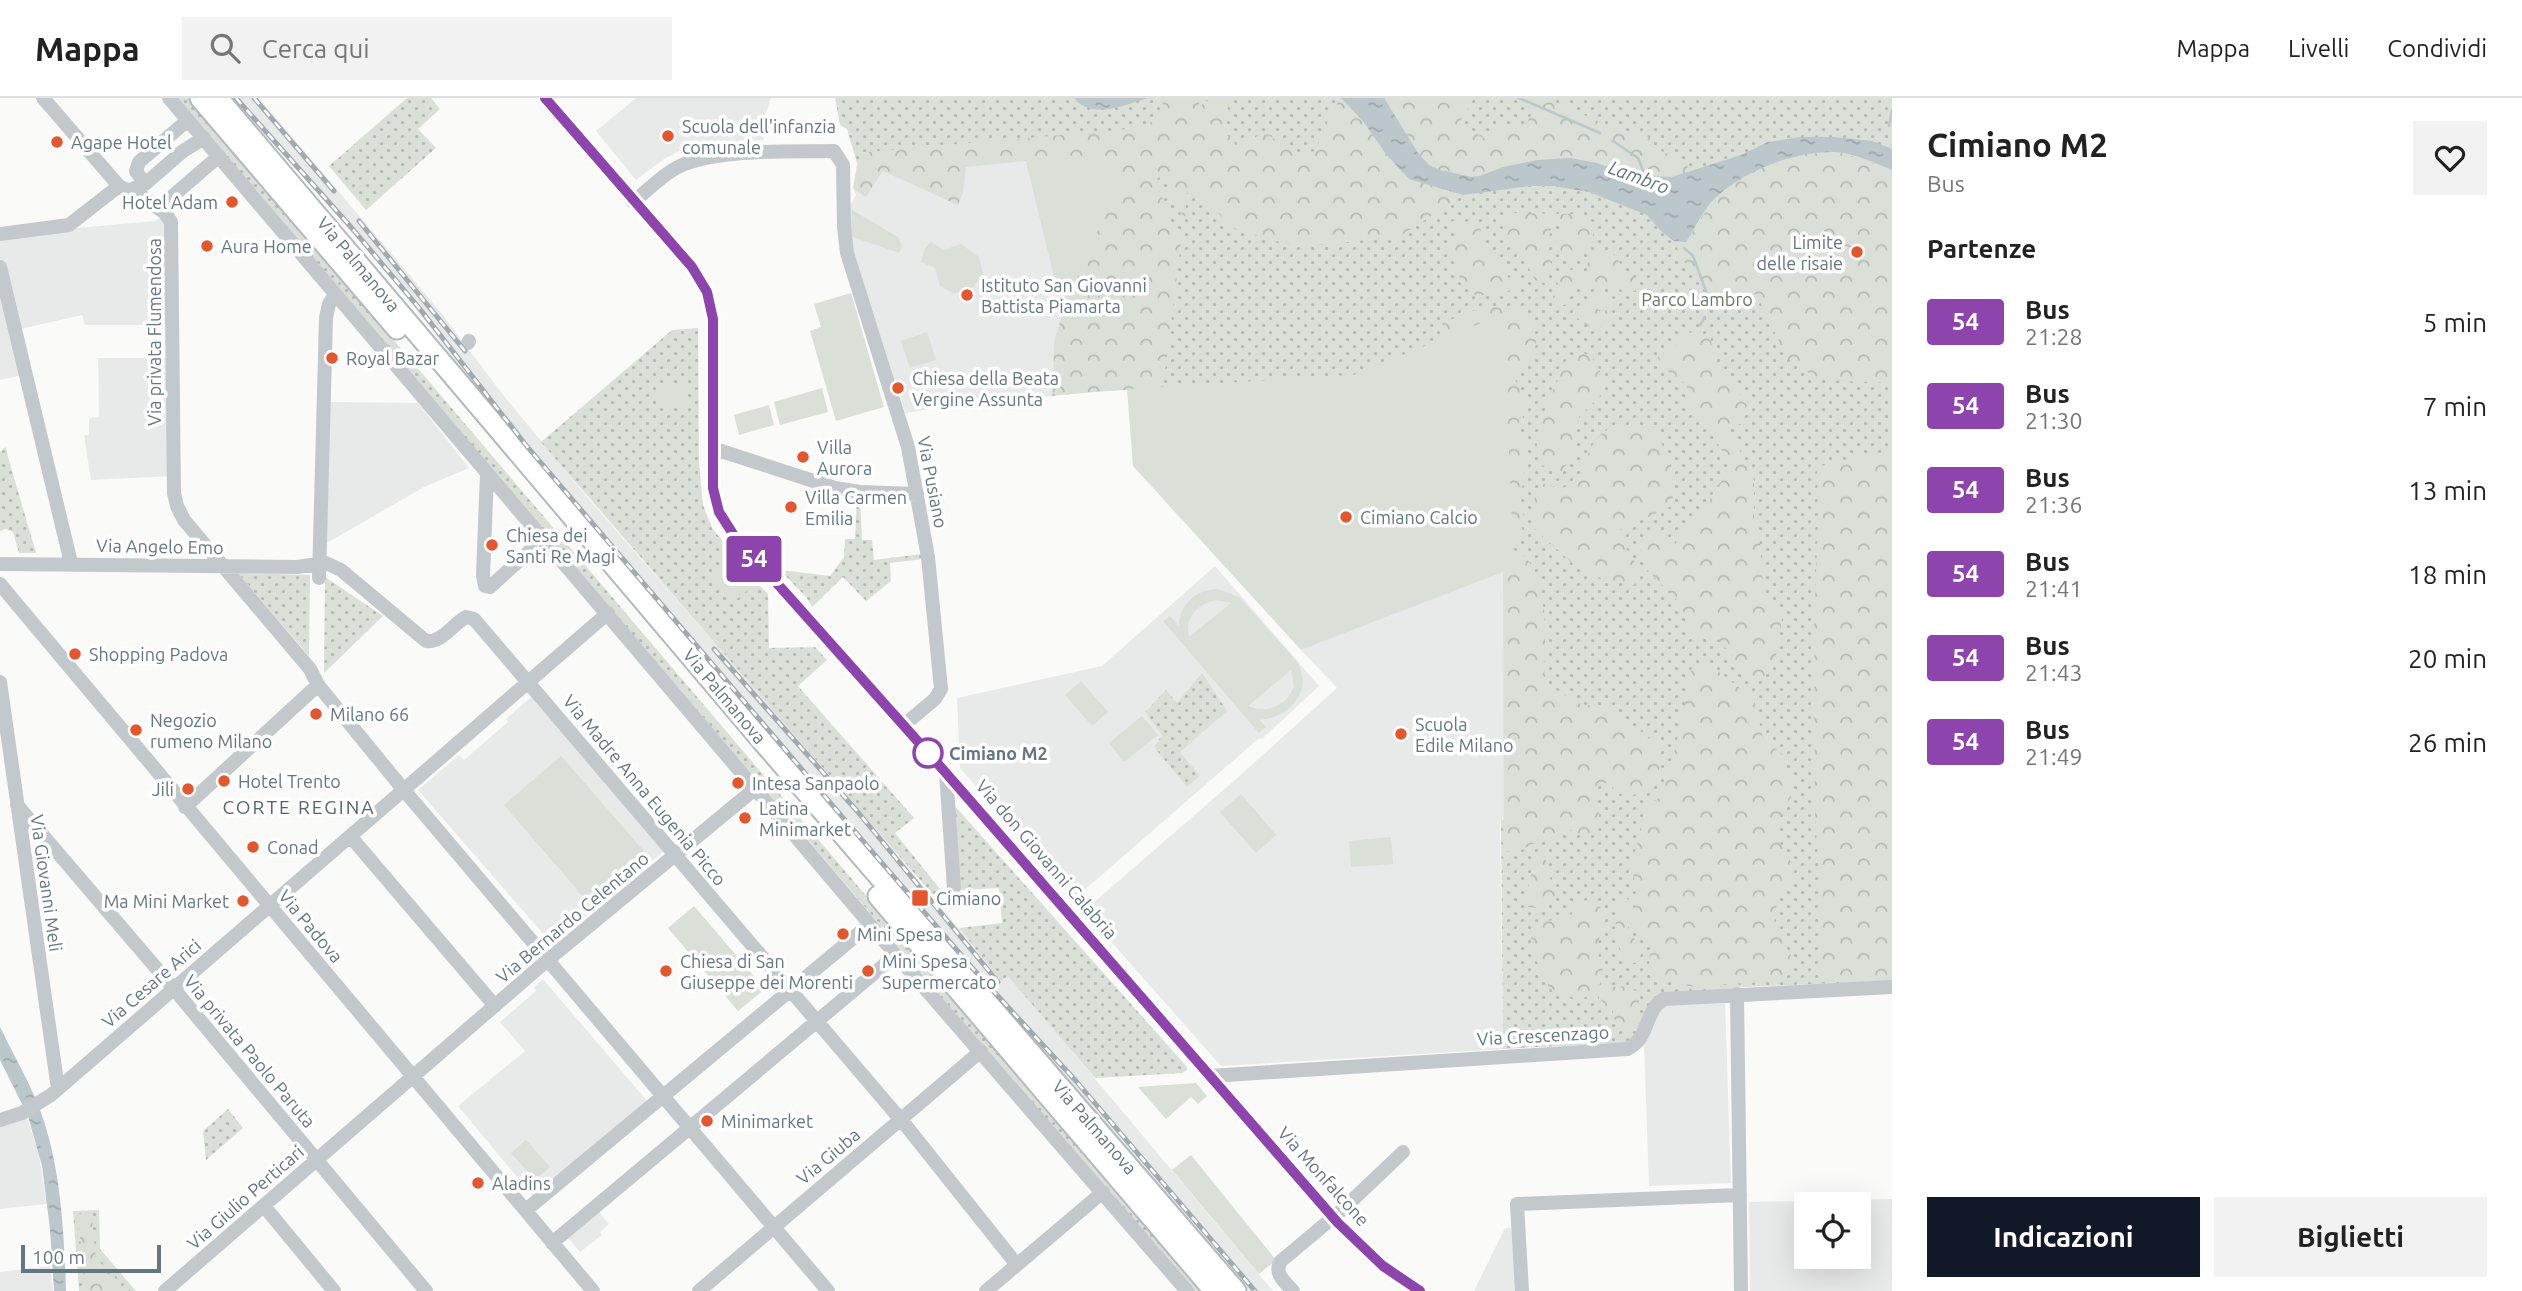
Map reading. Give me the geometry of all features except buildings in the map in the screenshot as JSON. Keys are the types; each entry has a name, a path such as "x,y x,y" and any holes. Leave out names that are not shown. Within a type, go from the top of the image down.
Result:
{"highway":[{"name":"Via Palmanova","path":"200,98 1214,1291"},
{"name":"Via Palmanova","path":"218,98 771,751 1236,1291"}],"street":[{"path":"43,98 125,188 159,208 219,156"},
{"name":"Via Palmanova","path":"169,98 608,612 896,955 1187,1291"},
{"name":"Via don Giovanni Calabria","path":"545,98 692,267 710,301 714,330 712,448 715,495 718,508 728,527 1210,1076"},
{"path":"145,184 136,171 137,164 188,120"},
{"path":"0,234 69,225 125,188 145,184 179,154 204,138"},
{"name":"Via Pusiano","path":"633,202 672,170 697,160 834,150 837,188 844,196 847,253 904,432 930,574 941,687 937,697 904,725"},
{"name":"Via privata Flumendosa","path":"159,208 169,218 173,230 175,499 184,520 310,669 318,685 403,789 828,1291"},
{"path":"0,267 71,564"},
{"path":"319,570 326,318 329,304 335,295"},
{"path":"712,448 835,488 860,492 917,494"},
{"path":"488,473 483,576 485,586 490,587 544,538"},
{"name":"Via Madre Anna Eugenia Picco","path":"319,570 326,562 341,570 430,642 439,638 461,619 468,617 475,621 788,991 901,1120 1017,1265"},
{"name":"Via Angelo Emo","path":"0,564 300,567 319,570"},
{"name":"Via Padova","path":"0,584 593,1291"},
{"name":"Via Cesare Arici","path":"3,1120 29,1110 55,1092 608,612"},
{"path":"185,807 318,685 317,668"},
{"name":"Via Giovanni Meli","path":"0,682 55,1092"},
{"path":"946,773 954,888"},
{"name":"Via Bernardo Celentano","path":"414,1076 549,959 756,788"},
{"name":"Via privata Paolo Paruta","path":"17,805 426,1291"},
{"path":"350,835 495,1006"},
{"path":"526,1210 870,923"},
{"path":"552,1243 896,955"},
{"name":"Via Crescenzago","path":"1210,1076 1627,1049 1639,1042 1653,1009 1661,1000 1892,986"},
{"path":"1737,994 1741,1291"},
{"name":"Via Giuba","path":"699,1291 981,1051"},
{"name":"Via Giulio Perticari","path":"165,1291 414,1076"},
{"name":"Via Monfalcone","path":"1210,1076 1333,1217 1378,1262 1420,1291"},
{"path":"1293,1291 1277,1270 1281,1261 1403,1152"},
{"path":"986,1291 1102,1192"},
{"path":"1522,1291 1517,1204 1740,1195"},
{"path":"264,1206 334,1291"}],"shaded area":[{"path":"231,98 259,98 435,305 504,396 592,503 844,790 1001,980 1008,975 1273,1291 1249,1291 1033,1038 969,970 513,436 398,286"},
{"name":"Scuola dell'infanzia comunale","path":"636,98 771,98 761,127 764,140 683,149 664,159 636,180 596,131"},
{"name":"Istituto San Giovanni Battista Piamarta","path":"1014,157 1118,185 1060,325 1051,396 972,403 905,413 900,396 897,396 849,245 849,208 856,195 853,188 857,164"},
{"path":"165,213 173,325 85,325 82,315 16,330 26,374 0,380 0,235 155,221"},
{"path":"98,358 174,358 174,476 91,480 84,435 89,435 89,418 99,417"},
{"path":"330,402 418,403 469,468 424,487 325,544"},
{"path":"1215,566 1319,686 1263,738 1258,739 1074,899 960,768 957,698 1102,666"},
{"path":"1514,568 1517,819 1500,820 1503,1049 1221,1066 1084,911 1337,688 1301,650"},
{"path":"531,697 664,851 552,944 418,790 459,755 464,760 508,722 506,719"},
{"path":"543,979 647,1101 533,1196 458,1106 525,1051 500,1022 536,991 534,987"},
{"path":"1725,999 1731,1183 1649,1186 1644,1044 1657,1012 1667,1005"},
{"path":"27,1117 39,1155 46,1204 0,1209 0,1120"},
{"path":"1871,1199 1892,1199 1892,1291 1750,1291 1749,1202 1794,1201 1794,1269 1871,1269"},
{"path":"599,1212 609,1224 600,1232 602,1235 580,1252 568,1238"},
{"path":"1505,1228 1511,1228 1516,1291 1474,1291"},
{"path":"50,1266 53,1291 0,1291 0,1272"}],"green space":[{"path":"176,98 188,98 1202,1291 1192,1291"},
{"path":"407,98 431,98 440,109 418,129 436,148 366,210 329,166"},
{"name":"Parco Lambro","path":"835,98 1892,98 1892,981 1744,987 1658,996 1651,1002 1633,1042 1503,1049 1501,820 1517,820 1514,568 1355,380 1127,389 1051,396 1060,325 1119,185 1014,157 857,163 847,129 840,125"},
{"path":"1162,98 1199,98 1199,107 1211,98 1229,101 1226,134 1238,147 1265,132 1294,154 1317,151 1322,127 1341,98 1409,179 1463,195 1399,237 1297,247 1234,229 1199,194 1187,193 1185,219 1172,199 1165,174 1155,180 1171,221 1182,235 1163,388 1053,394 1054,342 1064,308 1026,161 966,167 963,193 958,205 883,171 866,197 853,188 858,161 866,152 1130,129 1158,118 1163,112"},
{"path":"1384,98 1474,98 1460,122 1488,141 1504,124 1523,131 1534,109 1514,98 1546,98 1616,129 1650,137 1651,147 1671,155 1691,169 1672,177 1632,175 1597,163 1570,158 1537,160 1503,167 1480,176 1440,170 1429,165 1418,153"},
{"path":"1838,152 1892,170 1892,383 1819,380 1787,358 1756,294 1723,301 1682,260 1674,241 1686,242 1714,198 1738,181 1768,165 1804,154"},
{"path":"1025,157 1095,160 1118,185 1063,314"},
{"path":"852,210 898,237 902,246 899,253 850,236"},
{"path":"1506,213 1573,214 1596,223 1586,251 1571,262 1557,254 1556,237 1562,226 1557,221 1552,222 1545,244 1552,266 1547,284 1535,280 1521,252 1508,239 1501,223"},
{"path":"1450,221 1474,222 1479,225 1488,248 1500,260 1508,277 1518,283 1519,289 1477,296 1461,284 1457,266 1449,256 1448,250 1456,234 1449,224"},
{"path":"931,242 944,250 961,244 979,257 983,274 972,289 955,294 940,286 935,268 921,262 925,248"},
{"path":"1603,250 1615,256 1623,269 1638,279 1635,291 1623,291 1613,285 1602,289 1579,284 1574,288 1567,305 1555,304 1550,300 1560,289 1555,277 1559,273 1575,269 1585,276 1589,271 1589,260"},
{"path":"851,293 884,407 836,421 810,331 821,327 814,304"},
{"path":"1596,293 1613,299 1613,304 1608,308 1598,305 1598,311 1610,310 1614,314 1598,329 1592,329 1577,318 1586,301"},
{"path":"1501,306 1523,312 1532,323 1536,337 1532,357 1514,378 1525,406 1524,415 1515,429 1527,441 1521,499 1524,518 1521,534 1517,538 1503,539 1440,334 1443,321 1461,317 1471,311"},
{"name":"Cimiano Calcio","path":"1503,314 1514,568 1301,650 1133,466 1127,389 1353,375"},
{"path":"698,328 699,463 703,505 712,528 768,594 769,648 815,647 827,660 798,686 914,818 895,833 940,889 933,895 541,442 672,330"},
{"path":"927,332 936,360 910,368 901,341"},
{"path":"1693,332 1710,335 1722,373 1748,402 1741,424 1728,426 1754,480 1754,516 1760,544 1764,598 1783,613 1775,661 1762,681 1749,676 1715,636 1691,635 1681,604 1647,570 1637,540 1660,531 1675,545 1685,524 1704,513 1714,491 1726,475 1734,470 1714,438 1710,426 1694,416 1686,403 1687,385 1662,367 1658,358 1661,351 1677,345 1677,335"},
{"path":"1584,353 1600,370 1604,392 1579,417 1574,451 1562,472 1550,470 1539,463 1537,449 1541,422 1567,357"},
{"path":"658,385 685,385 685,406 658,406"},
{"path":"822,388 828,412 780,425 774,402"},
{"path":"769,405 774,425 739,435 734,415"},
{"path":"1615,427 1654,430 1665,449 1673,475 1672,506 1620,530 1622,542 1642,573 1634,585 1592,576 1576,567 1533,527 1535,491 1544,484 1562,488 1577,483 1595,441 1607,430"},
{"path":"6,447 36,553 19,553 13,532 6,529 0,531 0,452"},
{"path":"1856,457 1892,457 1892,978 1819,980 1822,922 1815,814 1814,626 1817,467"},
{"path":"857,496 860,496 862,540 872,540 874,560 922,554 923,559 890,563 891,581 866,601 843,577 812,607 780,570 830,576 844,557 845,539 855,539"},
{"path":"1503,545 1527,559 1540,585 1544,618 1544,682 1577,703 1612,710 1658,744 1662,757 1655,786 1643,795 1617,794 1609,782 1600,784 1593,798 1599,812 1599,829 1591,835 1576,834 1566,827 1552,837 1514,852 1504,850"},
{"path":"728,566 747,591 731,604 712,579"},
{"path":"238,573 310,575 309,656"},
{"path":"325,577 383,616 324,673"},
{"path":"1217,589 1239,597 1296,660 1301,671 1303,682 1296,700 1281,714 1260,720 1266,727 1259,733 1163,621 1170,616 1179,626 1185,605 1196,595","holes":["1216,600 1231,603 1189,637 1189,623 1194,612","1291,670 1294,686 1282,703 1269,709 1248,706"]},
{"path":"1706,662 1754,699 1763,738 1782,754 1794,791 1773,830 1795,870 1788,884 1778,893 1774,925 1794,961 1784,981 1701,988 1673,983 1648,971 1651,943 1631,927 1636,895 1629,863 1636,849 1647,806 1659,798 1673,758 1692,668"},
{"path":"1202,673 1227,711 1180,752 1200,776 1187,787 1154,747 1162,735 1145,712 1166,690 1177,703"},
{"path":"1081,681 1108,712 1092,726 1065,695"},
{"path":"1142,716 1158,735 1124,762 1109,743"},
{"path":"561,756 644,851 587,901 504,805"},
{"path":"1241,794 1276,835 1256,853 1220,812"},
{"path":"954,805 1187,1070 1182,1073 1095,1078 1008,976 1001,981 959,928 1002,923 999,888 960,890"},
{"path":"1391,837 1393,864 1351,867 1349,841"},
{"path":"1541,853 1545,857 1551,881 1556,883 1557,895 1555,901 1538,908 1526,907 1535,857"},
{"path":"1622,899 1628,899 1631,904 1629,930 1642,953 1636,963 1623,954 1619,945 1616,914"},
{"path":"1586,900 1602,908 1603,924 1598,943 1603,971 1600,984 1591,996 1577,999 1549,988 1537,962 1531,940 1539,925 1570,917 1576,906"},
{"path":"694,906 765,989 738,1011 668,928"},
{"path":"1625,986 1636,991 1639,1001 1639,1017 1631,1030 1618,1025 1613,1011 1599,999 1599,993 1607,988"},
{"path":"1196,1083 1207,1096 1198,1104 1191,1097 1166,1119 1138,1087"},
{"path":"228,1109 243,1128 206,1160 203,1131"},
{"path":"526,1140 550,1167 535,1180 511,1153"},
{"path":"1191,1155 1276,1260 1259,1274 1172,1170"},
{"path":"99,1210 100,1249 136,1291 79,1291 73,1211"},
{"path":"84,1212 92,1219 96,1259 112,1273 124,1291 85,1291 78,1215"}],"water":[{"path":"1074,98 1148,98 1099,110 1081,105"},
{"name":"Lambro","path":"1341,98 1384,98 1418,153 1429,165 1471,177 1537,160 1570,158 1597,163 1632,175 1672,177 1741,155 1768,142 1800,137 1872,141 1892,149 1892,170 1835,152 1803,155 1771,164 1728,187 1708,207 1686,242 1674,241 1647,215 1589,192 1554,186 1530,186 1463,195 1409,179"},
{"path":"0,1027 36,1099 53,1153 62,1222 66,1291 54,1291 42,1166 28,1116 0,1060"}],"waterway":[{"path":"1519,98 1600,133"},
{"path":"1889,126 1892,111"},
{"name":"Lambro","path":"1613,141 1638,158 1646,178"},
{"path":"1684,248 1693,256 1710,302 1710,310"},
{"path":"1700,325 1705,317"}],"railway":[{"path":"236,98 351,227 420,309 525,444 845,820 974,970 1076,1081 1255,1291"},
{"path":"254,98 334,191"},
{"path":"359,221 465,351"},
{"path":"714,649 857,811 998,982"}],"bus line":[{"name":"54","path":"545,98 692,267 707,292 713,319 713,488 719,512 733,534 946,773 1338,1223 1383,1266 1420,1291"}],"place":[{"name":"Scuola dell'infanzia comunale","path":"668,136"},
{"name":"Agape Hotel","path":"57,142"},
{"name":"Hotel Adam","path":"232,202"},
{"name":"Aura Home","path":"207,246"},
{"name":"Limite delle risaie","path":"1857,252"},
{"name":"Istituto San Giovanni Battista Piamarta","path":"967,295"},
{"name":"Royal Bazar","path":"332,358"},
{"name":"Chiesa della Beata Vergine Assunta","path":"898,388"},
{"name":"Villa Aurora","path":"803,457"},
{"name":"Villa Carmen Emilia","path":"791,507"},
{"name":"Cimiano Calcio","path":"1346,517"},
{"name":"Chiesa dei Santi Re Magi","path":"492,545"},
{"name":"Shopping Padova","path":"75,654"},
{"name":"Milano 66","path":"316,714"},
{"name":"Negozio rumeno Milano","path":"136,730"},
{"name":"Scuola Edile Milano","path":"1401,734"},
{"name":"Cimiano M2","path":"928,753"},
{"name":"Hotel Trento","path":"224,781"},
{"name":"Intesa Sanpaolo","path":"738,783"},
{"name":"Jili","path":"188,789"},
{"name":"Latina Minimarket","path":"745,818"},
{"name":"Conad","path":"253,847"},
{"name":"Cimiano","path":"920,898"},
{"name":"Ma Mini Market","path":"243,901"},
{"name":"Mini Spesa","path":"843,934"},
{"name":"Chiesa di San Giuseppe dei Morenti","path":"666,971"},
{"name":"Mini Spesa Supermercato","path":"868,971"},
{"name":"Minimarket","path":"707,1121"},
{"name":"Aladins","path":"478,1183"}],"district":[{"name":"CORTE REGINA","path":"299,807"}]}
